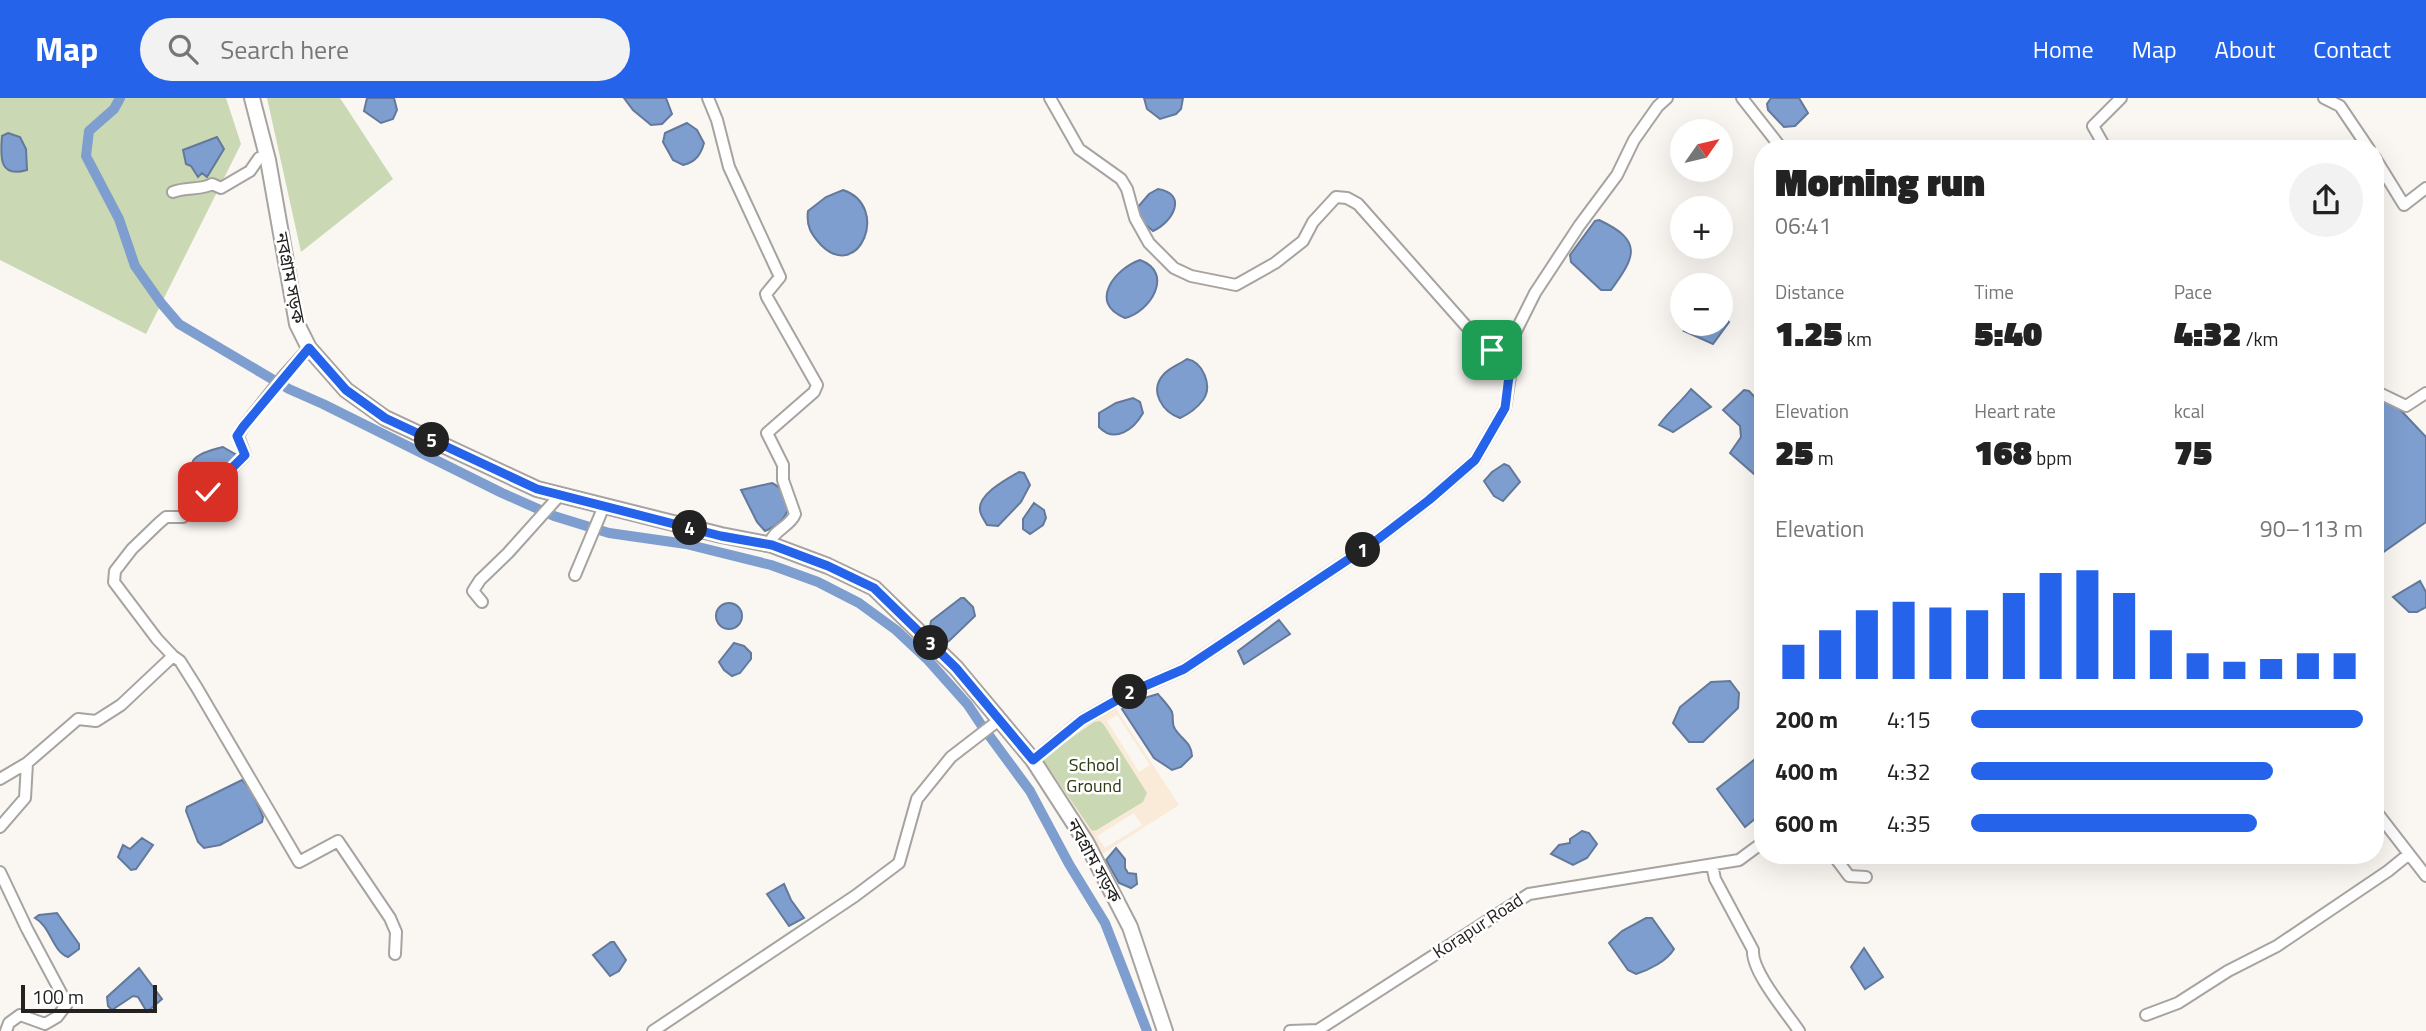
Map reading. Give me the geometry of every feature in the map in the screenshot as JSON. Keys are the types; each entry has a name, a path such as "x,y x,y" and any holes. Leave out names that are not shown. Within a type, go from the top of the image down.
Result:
{"main road":[{"name":"নবগ্রাম সড়ক","path":"252,98 267,155 297,324 309,348 346,390 385,418 537,489 721,536 769,544 828,566 874,588 956,668 1033,760 1086,842 1130,927 1165,1031"}],"street":[{"path":"708,98 717,120 729,167 780,277 766,295 817,386 814,392 766,433 783,465 783,480 795,513 792,521 774,534 769,544"},
{"path":"1050,98 1079,149 1121,179 1140,229 1149,243 1174,268 1210,282 1236,285 1275,263 1303,241 1313,222 1336,197 1347,198 1358,204 1474,335 1492,350 1511,360"},
{"path":"1033,760 1082,720 1133,691 1184,669 1373,543 1475,460 1505,408 1513,337 1535,293 1579,226 1617,175 1634,140 1658,106 1667,98"},
{"path":"1742,98 1775,140"},
{"path":"2101,140 2093,126 2121,98"},
{"path":"2324,98 2340,106 2363,140"},
{"path":"173,192 199,186 207,188 212,184 221,188 250,171 259,158 267,155"},
{"path":"2384,173 2404,205 2426,188"},
{"path":"309,348 237,436 245,455 183,517 166,517 132,549 115,571 114,582 157,639 180,661 299,862 338,841 390,918 396,932 395,954"},
{"path":"2384,395 2406,406 2426,393"},
{"path":"482,603 473,591 480,580 559,495"},
{"path":"575,575 604,506"},
{"path":"0,779 27,763 78,719 96,720 121,705 173,656"},
{"path":"653,1031 845,904 899,863 918,799 951,757 999,720"},
{"path":"0,827 25,798 27,763"},
{"path":"2384,822 2426,876"},
{"name":"Korapur Road","path":"1290,1031 1318,1030 1529,894 1739,860 1754,849"},
{"path":"2146,1015 2178,1003 2228,971 2277,946 2409,854"},
{"path":"1840,864 1849,876 1866,877"},
{"path":"1712,865 1715,879 1753,950 1752,960 1799,1031"},
{"path":"0,872 67,1004 57,1017 45,1024 20,1015 9,1023 6,1031"}],"shaded area":[{"path":"1113,704 1179,805 1102,854 1038,758","holes":["1117,715 1150,765 1139,772 1107,721","1094,722 1143,802 1098,830 1045,757","1134,813 1142,825 1105,848 1097,836"]}],"green space":[{"path":"0,98 226,98 241,144 146,334 0,260"},
{"path":"267,98 340,98 393,179 301,252"},
{"name":"School Ground","path":"1100,721 1147,793 1143,802 1092,831 1044,761 1044,757 1094,722"}],"water":[{"path":"367,98 394,98 397,110 393,119 381,123 364,111"},
{"path":"624,98 666,98 672,114 662,124 651,125 633,110"},
{"path":"1144,98 1183,98 1181,109 1176,114 1160,119 1147,109"},
{"path":"1771,98 1799,98 1808,113 1795,126 1784,127 1768,110 1767,104"},
{"path":"687,123 697,130 704,143 697,157 683,165 673,160 663,142 665,133"},
{"path":"8,133 20,137 26,149 27,170 11,171 4,165 2,136"},
{"path":"217,137 224,149 207,177 202,173 198,177 191,166 186,164 183,150"},
{"path":"1158,189 1167,192 1175,202 1171,216 1153,231 1139,219 1137,208 1149,194"},
{"path":"843,190 857,199 865,211 867,224 864,238 857,249 847,255 835,254 821,245 812,233 808,221 808,211 826,197"},
{"path":"1599,220 1623,235 1631,250 1626,268 1611,290 1601,290 1571,262 1570,255 1595,221"},
{"path":"1140,260 1156,274 1155,292 1143,308 1125,318 1114,312 1108,304 1109,286 1122,270"},
{"path":"1695,336 1719,336 1713,344"},
{"path":"1187,359 1202,370 1207,388 1201,403 1180,418 1163,406 1157,387 1166,372"},
{"path":"1691,389 1711,407 1673,432 1659,425 1667,415"},
{"path":"1744,390 1754,396 1754,474 1730,453 1741,437 1740,426 1723,410"},
{"path":"1133,398 1140,402 1143,413 1135,424 1118,434 1105,432 1099,427 1099,413 1116,403"},
{"path":"2384,399 2392,401 2426,437 2426,522 2384,552"},
{"path":"223,447 235,454 234,462 203,491 200,490 192,472 193,461 197,456"},
{"path":"1504,464 1509,466 1520,482 1503,501 1494,496 1484,481"},
{"path":"1019,472 1024,473 1030,485 1021,502 998,526 987,525 980,512 984,498"},
{"path":"772,483 786,495 788,508 774,527 765,531 757,522 741,490"},
{"path":"1034,503 1044,510 1046,518 1043,525 1030,534 1023,529 1023,519"},
{"path":"2420,581 2426,592 2426,607 2417,612 2409,612 2393,597"},
{"path":"961,598 973,607 975,616 944,644 929,631 931,621"},
{"path":"729,603 738,607 742,616 738,625 729,629 720,625 716,616 720,607"},
{"path":"1279,620 1290,634 1244,664 1238,651"},
{"path":"734,643 744,646 751,653 751,659 740,673 732,676 719,662"},
{"path":"1730,681 1739,693 1738,708 1703,742 1689,742 1673,723 1680,707 1711,682"},
{"path":"1158,694 1171,710 1174,727 1192,752 1192,756 1181,767 1172,770 1154,758 1122,709 1138,700"},
{"path":"1754,760 1754,820 1745,827 1717,789"},
{"path":"242,780 257,802 263,817 262,822 220,845 204,848 198,842 186,811 187,807"},
{"path":"1582,831 1589,833 1597,844 1587,858 1573,865 1551,854 1559,845 1570,843 1570,839"},
{"path":"142,838 153,845 136,869 131,870 118,857 123,845 130,849"},
{"path":"1116,848 1125,859 1128,873 1136,874 1137,884 1131,888 1119,883 1106,860"},
{"path":"784,884 804,918 789,926 767,894"},
{"path":"57,913 79,944 79,949 68,957 58,950 45,927 35,918"},
{"path":"1646,918 1652,918 1674,949 1657,964 1636,974 1628,970 1609,943 1622,931"},
{"path":"614,942 626,960 619,971 610,976 593,955"},
{"path":"1864,948 1883,977 1865,989 1851,967"},
{"path":"139,968 162,999 147,1012 138,997 133,996 112,1010 108,1006 107,997"}],"waterway":[{"path":"120,98 114,109 89,131 86,156 119,219 135,266 179,324 289,389 554,516 609,533 686,544 771,565 818,582 859,603 896,630 927,659 968,705 982,726"},
{"path":"988,734 1030,791 1069,864 1105,923 1147,1031"}],"route":[{"path":"208,492 245,455 237,436 309,348 346,390 385,418 537,489 721,536 772,545 828,566 874,588 956,668 1033,760 1082,720 1133,691 1184,669 1373,543 1475,460 1505,408 1510,376 1511,360 1492,350"}]}
